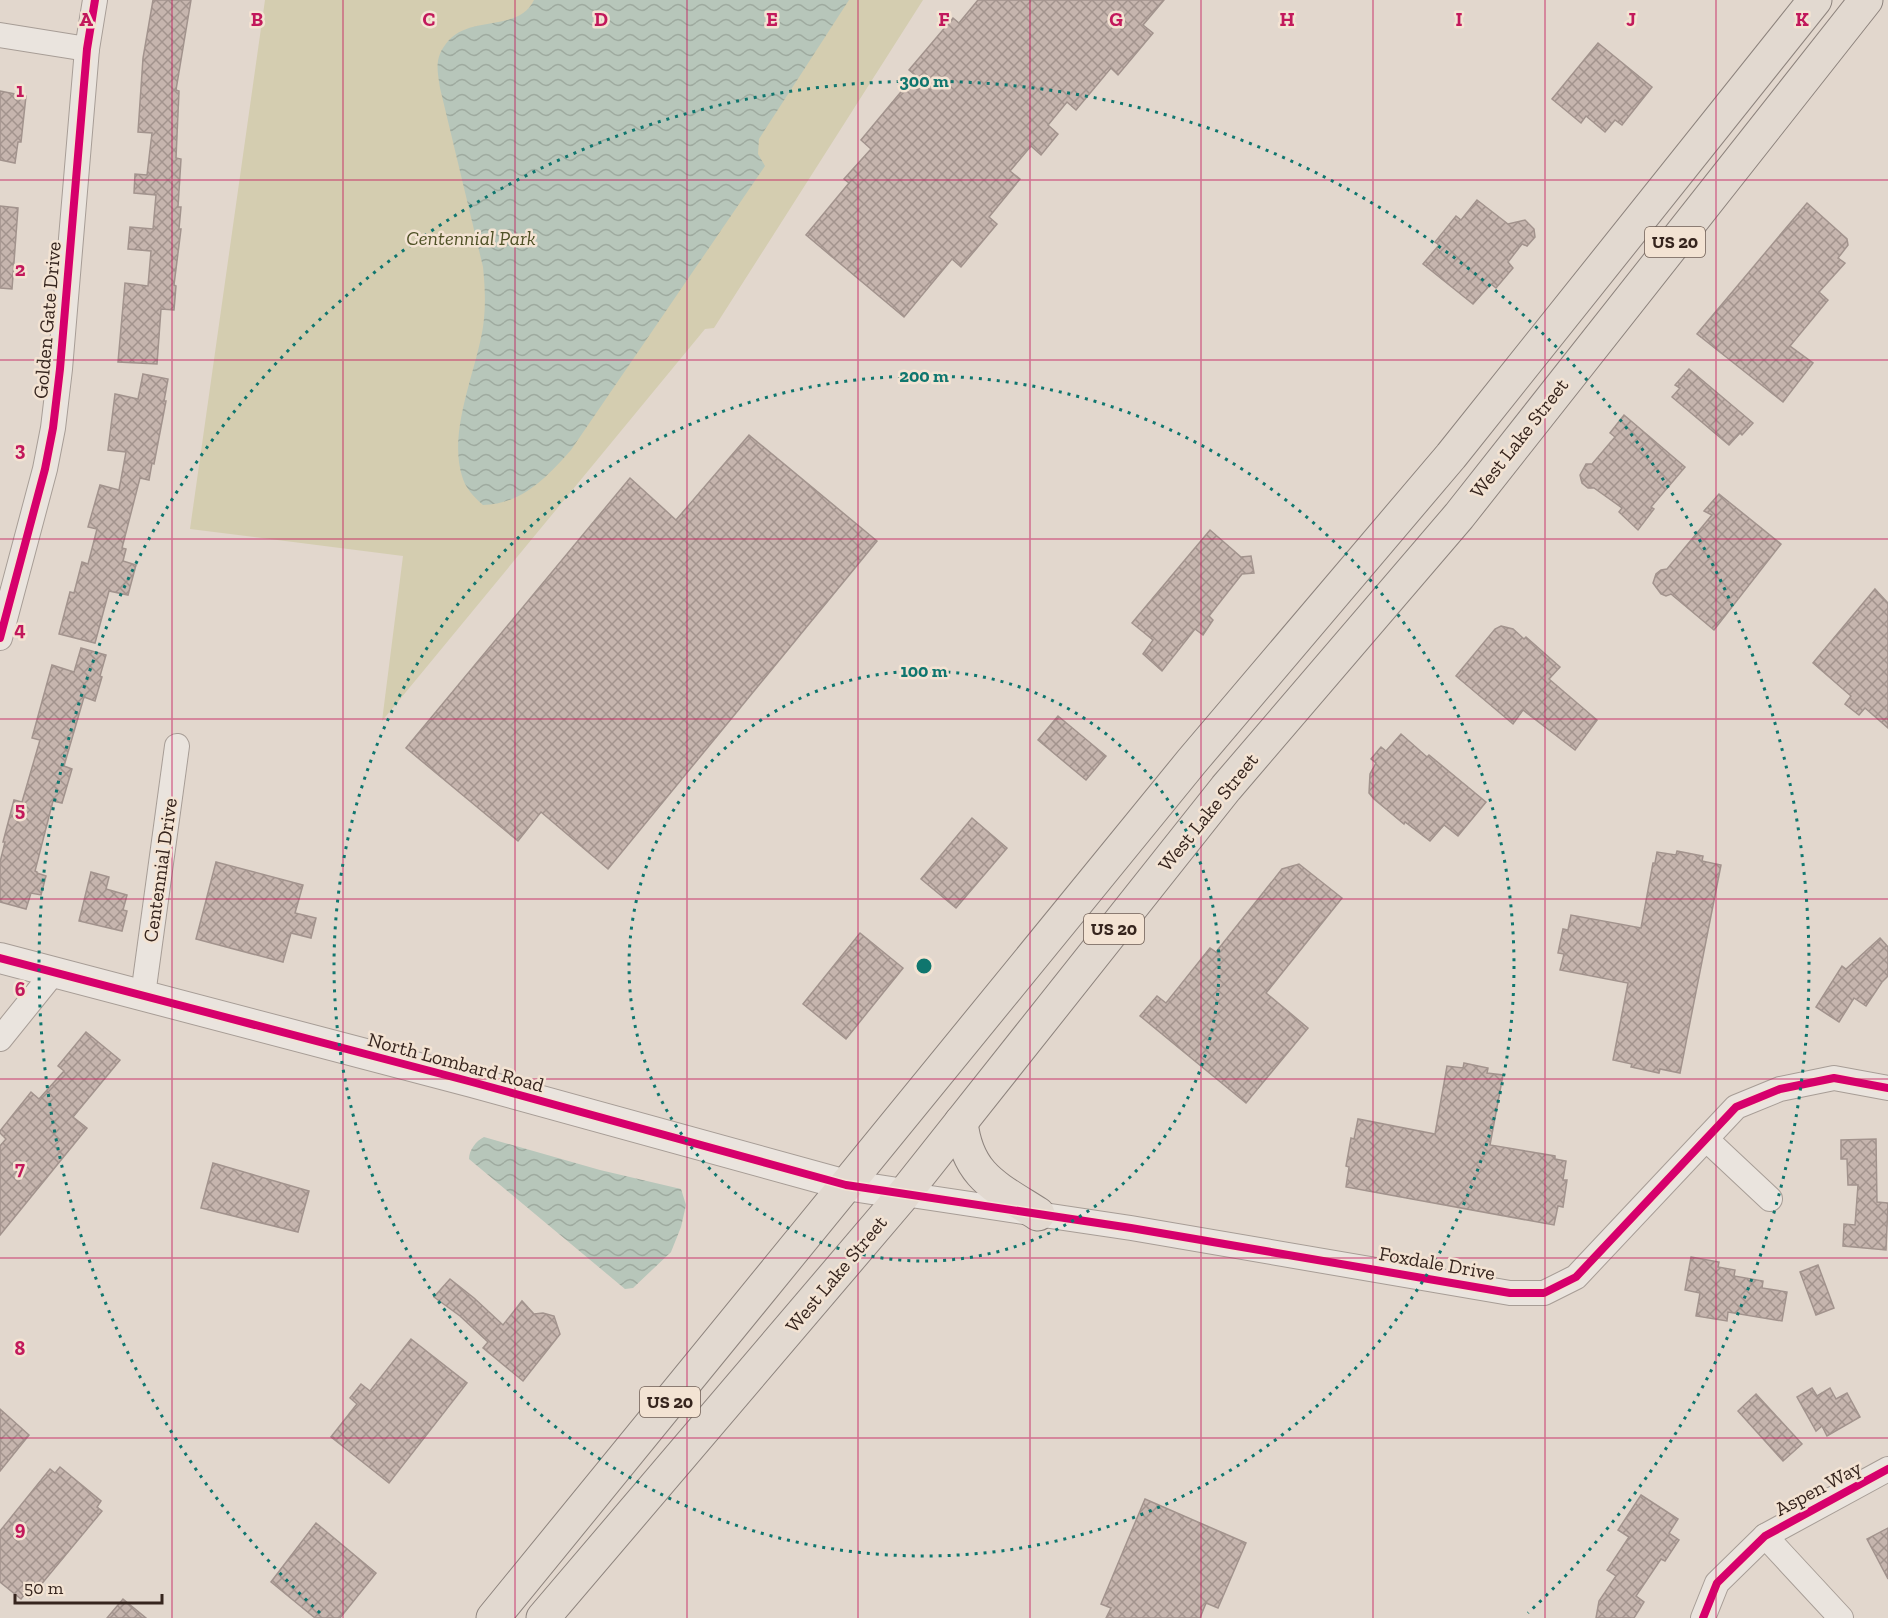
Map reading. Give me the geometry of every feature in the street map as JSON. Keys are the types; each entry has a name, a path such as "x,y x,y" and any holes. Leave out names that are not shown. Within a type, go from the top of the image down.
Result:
{"main road":[{"name":"US 20","path":"493,1618 1192,761 1451,456 1815,0"},
{"name":"West Lake Street","path":"543,1618 904,1194 1226,788 1458,516 1866,0"},
{"path":"961,1122 963,1142 979,1171 1000,1189 1038,1214"}],"street":[{"name":"Golden Gate Drive","path":"0,638 45,469 53,428 87,49 95,0"},
{"path":"0,35 87,49"},
{"name":"Centennial Drive","path":"143,995 177,746"},
{"name":"North Lombard Road","path":"0,958 846,1185 904,1194"},
{"path":"0,1039 54,972"},
{"name":"Foxdale Drive","path":"904,1194 1131,1228 1510,1293 1544,1293 1576,1277 1736,1107 1780,1089 1834,1078 1888,1088"},
{"path":"1706,1139 1770,1199"},
{"name":"Aspen Way","path":"1703,1618 1717,1583 1765,1536 1888,1469"},
{"path":"1765,1536 1840,1618"}],"green space":[{"name":"Centennial Park","path":"265,0 923,0 714,328 705,329 382,721 403,556 190,529"}],"water":[{"path":"534,0 849,0 759,139 758,154 765,166 571,450 532,488 521,495 510,500 483,505 470,492 463,480 458,440 483,327 485,297 483,267 440,88 438,63 444,46 459,32 518,16 527,10"},
{"path":"484,1137 600,1170 681,1189 686,1205 681,1227 671,1252 633,1288 625,1289 469,1159 474,1146"}],"building":[{"path":"153,0 191,0 176,90 179,91 176,158 181,159 178,207 181,207 179,229 181,229 174,285 176,286 174,310 161,309 157,364 118,362 125,283 148,286 151,251 128,249 130,227 153,229 156,195 134,193 135,174 147,175 152,133 138,132 143,58"},
{"path":"978,0 1164,0 1143,25 1153,33 1118,75 1111,68 1076,110 1067,102 1048,125 1058,134 1041,155 1031,146 1010,171 1020,179 989,217 997,224 961,267 952,259 904,317 806,235 849,183 844,179 871,149 861,140 915,75 909,70 953,18 959,23"},
{"path":"1598,43 1652,87 1622,125 1615,120 1605,132 1586,116 1581,123 1552,99"},
{"path":"0,91 26,96 21,142 18,142 15,163 0,160"},
{"path":"1477,200 1508,224 1525,220 1534,229 1535,237 1527,246 1522,244 1508,262 1513,268 1496,288 1491,284 1473,304 1423,264 1439,245 1435,242 1456,216 1461,220"},
{"path":"1807,203 1847,239 1848,245 1838,258 1845,263 1819,292 1828,300 1790,346 1813,363 1783,402 1697,334"},
{"path":"0,206 18,208 12,289 0,288"},
{"path":"1689,369 1753,423 1729,445 1672,397 1680,388 1675,385"},
{"path":"143,374 168,379 164,401 166,401 154,464 152,463 149,480 140,478 122,548 126,549 123,561 136,565 128,595 109,591 95,643 59,634 70,592 74,593 82,562 88,564 97,529 88,527 100,485 119,490 126,452 108,450 115,394 138,399"},
{"path":"1624,415 1685,467 1651,507 1654,509 1638,530 1619,512 1622,508 1594,488 1588,488 1582,483 1580,475 1586,464 1592,464 1615,437 1610,433"},
{"path":"749,435 877,541 608,869 541,812 518,841 406,748 630,478 676,520"},
{"path":"1719,494 1781,544 1714,630 1671,594 1666,596 1661,594 1653,583 1656,574 1667,569 1712,515 1704,511"},
{"path":"1210,530 1241,557 1251,556 1254,573 1242,574 1209,616 1213,620 1203,635 1195,629 1162,671 1143,654 1153,640 1132,623"},
{"path":"1875,589 1888,603 1888,728 1865,708 1859,715 1845,704 1851,696 1813,663"},
{"path":"1501,626 1513,629 1524,639 1526,637 1560,667 1549,679 1597,720 1575,750 1523,710 1513,724 1456,676 1495,629"},
{"path":"81,648 106,655 100,676 102,677 95,701 84,697 64,766 72,769 62,803 53,801 35,871 46,876 41,895 31,893 26,909 0,902 0,862 5,842 3,842 14,800 22,802 40,740 32,738 52,665 74,672"},
{"path":"1058,716 1106,756 1086,780 1038,740"},
{"path":"1401,734 1486,802 1458,836 1444,825 1430,841 1405,822 1404,824 1369,793 1370,774 1376,763 1371,759 1381,747 1386,751"},
{"path":"972,818 1007,848 956,908 921,879"},
{"path":"1677,851 1703,856 1702,861 1721,865 1680,1073 1660,1069 1659,1073 1631,1067 1632,1064 1613,1060 1628,983 1560,970 1564,954 1558,953 1563,929 1568,930 1571,915 1641,928 1657,852 1676,855"},
{"path":"216,862 303,885 295,913 316,918 311,938 291,933 283,962 196,939"},
{"path":"1299,864 1342,898 1266,993 1308,1028 1246,1103 1140,1016 1157,996 1166,1003 1210,948 1216,952 1282,869"},
{"path":"91,872 109,877 106,889 127,895 123,910 127,911 122,931 79,921"},
{"path":"860,933 903,968 846,1039 803,1004"},
{"path":"1880,938 1888,947 1888,976 1866,1006 1854,998 1839,1022 1816,1007 1842,966 1846,969"},
{"path":"86,1032 120,1060 73,1117 87,1128 0,1235 0,1146 6,1139 0,1131 31,1092 39,1099 64,1071 58,1066"},
{"path":"1464,1063 1488,1068 1487,1073 1503,1075 1490,1145 1555,1156 1555,1159 1566,1161 1563,1180 1567,1180 1563,1207 1558,1206 1554,1225 1346,1187 1349,1167 1346,1166 1351,1138 1354,1139 1358,1119 1435,1134 1447,1066 1463,1068"},
{"path":"1876,1139 1877,1202 1888,1203 1886,1250 1843,1246 1844,1224 1855,1225 1858,1185 1848,1185 1847,1159 1841,1159 1841,1140"},
{"path":"213,1163 309,1191 298,1232 201,1208"},
{"path":"1691,1257 1719,1262 1718,1267 1735,1270 1734,1276 1763,1281 1762,1288 1787,1292 1782,1321 1728,1312 1727,1321 1696,1316 1700,1293 1685,1290"},
{"path":"1818,1265 1834,1308 1816,1315 1800,1272"},
{"path":"450,1279 503,1325 522,1301 534,1314 543,1313 554,1316 560,1334 523,1381 483,1348 488,1342 460,1316 434,1297"},
{"path":"411,1339 467,1383 389,1483 331,1437 357,1404 350,1398 361,1384 370,1391"},
{"path":"1812,1388 1817,1396 1830,1388 1836,1399 1847,1393 1860,1417 1827,1436 1822,1426 1816,1431 1797,1397"},
{"path":"1756,1394 1802,1444 1783,1461 1738,1411"},
{"path":"0,1409 29,1435 0,1471"},
{"path":"60,1467 101,1501 97,1507 102,1511 30,1598 25,1594 21,1599 0,1582 0,1531 50,1469 55,1473"},
{"path":"1641,1495 1678,1519 1669,1533 1679,1540 1665,1561 1661,1559 1636,1596 1644,1602 1634,1618 1596,1618 1599,1601 1616,1576 1607,1570 1629,1537 1618,1530"},
{"path":"1145,1499 1246,1543 1218,1608 1206,1603 1200,1618 1106,1618 1111,1608 1101,1604"},
{"path":"316,1523 376,1573 340,1618 315,1618 271,1582"},
{"path":"1888,1528 1888,1579 1867,1539"},
{"path":"123,1599 146,1618 107,1618"}],"cycle path":[{"path":"0,638 45,469 53,428 87,49 95,0"},
{"path":"0,958 472,1082 846,1185 1131,1228 1510,1293 1544,1293 1576,1277 1736,1107 1780,1089 1834,1078 1888,1088"},
{"path":"1703,1618 1717,1583 1765,1536 1888,1469"}]}
